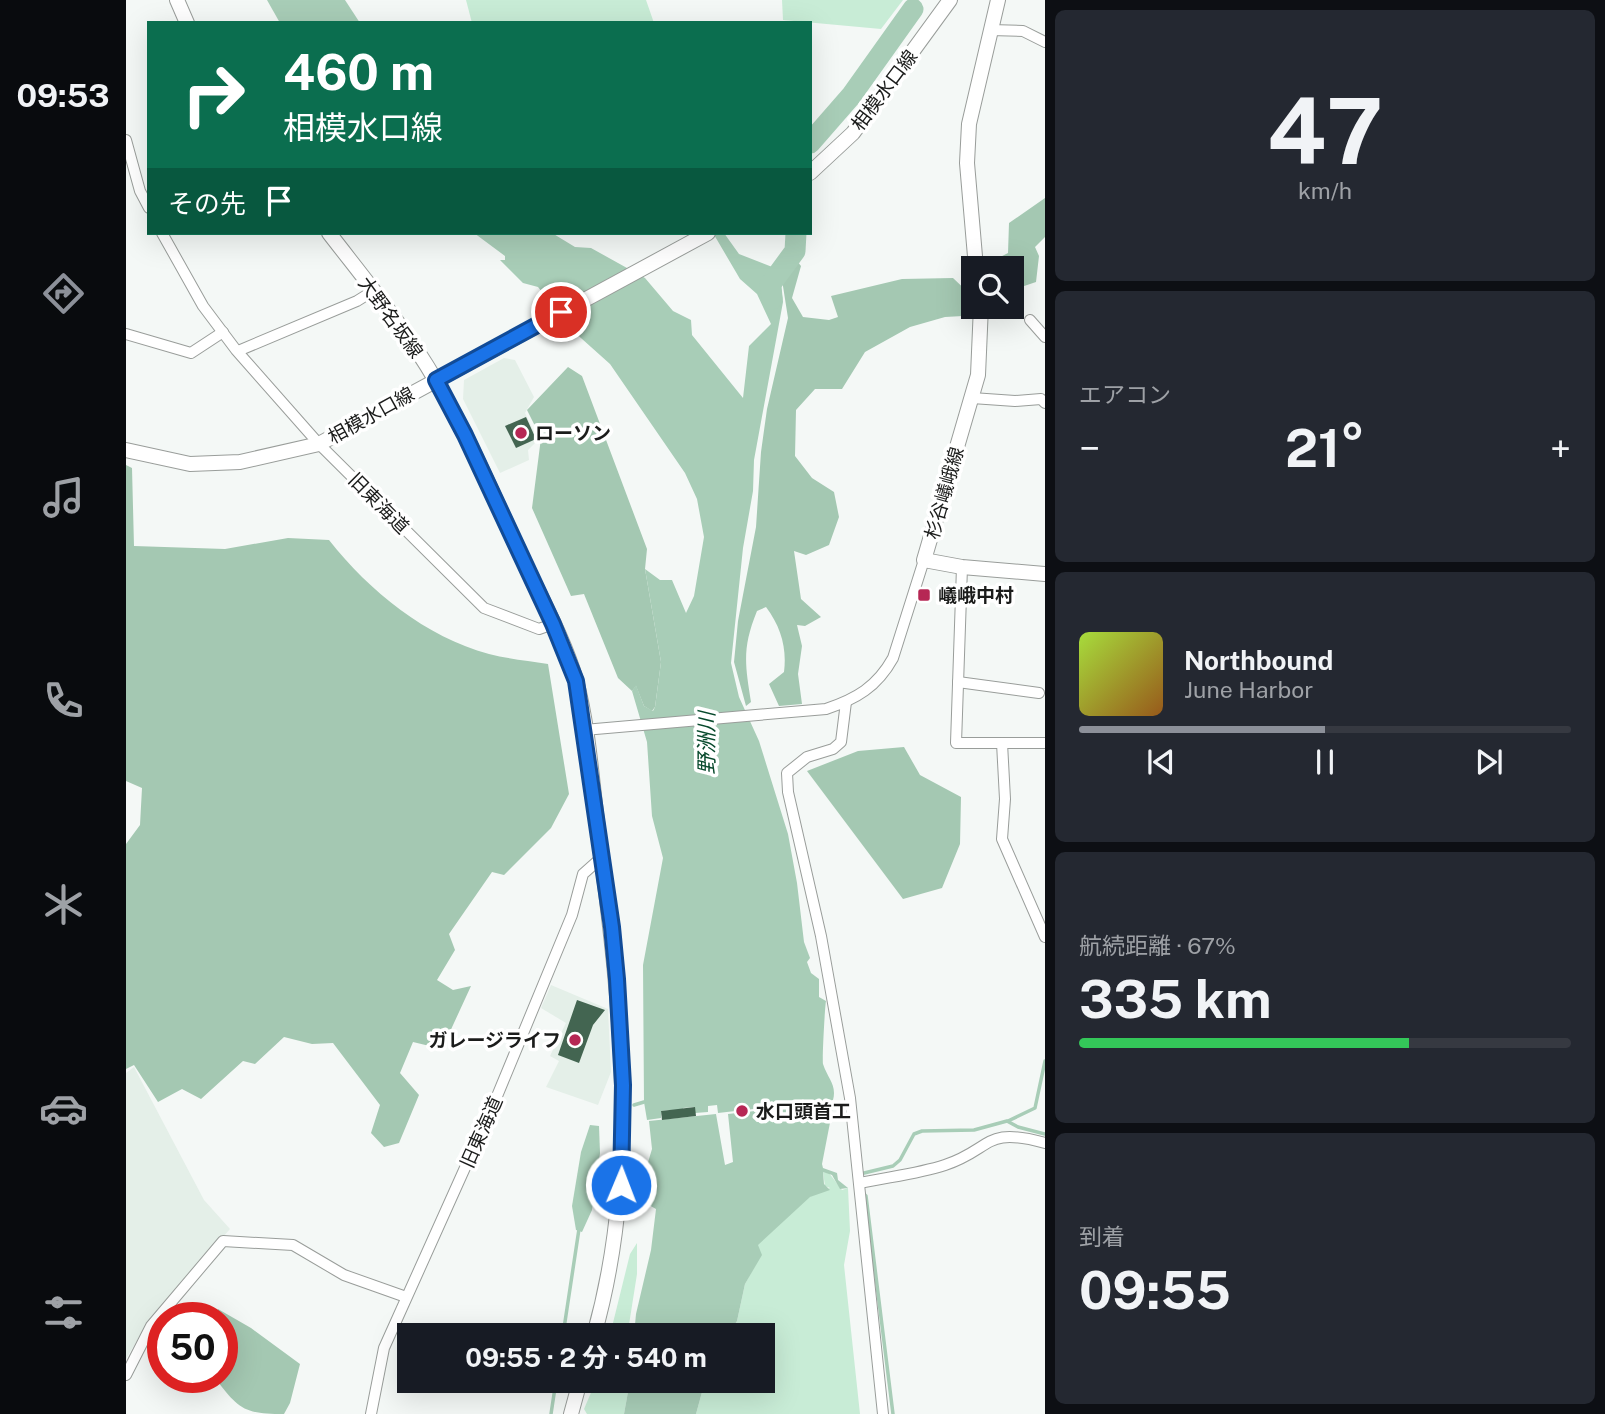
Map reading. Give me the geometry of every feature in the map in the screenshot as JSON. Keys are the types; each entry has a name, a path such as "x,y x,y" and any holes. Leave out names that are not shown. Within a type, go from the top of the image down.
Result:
{"main road":[{"path":"177,0 186,21"},
{"name":"相模水口線","path":"812,171 853,133 950,0"},
{"path":"974,256 967,150 969,124 998,0"},
{"name":"大野名坂線","path":"331,235 436,380 465,435 553,624 576,681 612,927 623,1085 621,1185 614,1241 597,1323"},
{"name":"相模水口線","path":"126,450 190,464 240,462 318,444 704,235"},
{"name":"杉谷嶬峨線","path":"980,319 978,374 924,560 962,567 1045,574"},
{"path":"571,1414 577,1393"}],"street":[{"path":"990,30 1023,31 1045,42"},
{"path":"126,140 140,191 147,204"},
{"name":"旧東海道","path":"163,235 204,306 223,332 318,444 484,608 539,629 553,624"},
{"path":"238,351 356,301 373,291"},
{"path":"1030,320 1045,337"},
{"path":"126,334 191,352 223,332"},
{"path":"971,398 1015,401 1044,398"},
{"path":"584,730 826,709 855,699 885,673 901,636 924,560"},
{"path":"962,567 956,743 1045,743"},
{"path":"958,682 1039,693"},
{"path":"846,702 841,742 833,750 807,757 787,773 788,793 821,936 837,1026 860,1183 883,1414"},
{"path":"1002,743 1005,799 1002,838 1045,937"},
{"name":"旧東海道","path":"371,1414 384,1348 495,1101 572,915 583,874 601,858"},
{"path":"860,1183 946,1165 986,1141 999,1137 1010,1135 1045,1143"},
{"path":"126,1374 151,1326 223,1241 293,1245 344,1275 406,1297"}],"shaded area":[{"path":"466,0 646,0 653,21 471,21"},
{"path":"782,0 903,0 881,29 783,20"},
{"path":"1045,198 1045,237 1035,247 1039,256 1036,282 1024,286 1024,256 1002,256 1008,253 1009,223"},
{"path":"789,251 801,266 792,298 803,317 829,320 838,317 831,296 902,279 953,278 961,286 961,316 945,317 910,327 865,352 842,389 815,389 796,410 795,456 812,478 834,492 839,517 829,545 806,555 794,551 801,599 821,617 805,626 797,625 802,646 798,674 802,704 779,706 769,684 784,672 785,655 776,622 766,607 757,611 749,635 746,666 751,702 746,706 734,662 738,621 756,527 767,409 788,318 779,261"},
{"path":"504,358 515,360 534,397 525,413 538,440 528,450 529,460 500,473 463,399 464,380"},
{"path":"568,367 582,376 647,549 645,569 661,662 655,707 652,711 644,706 636,686 632,691 618,678 584,594 571,596 532,508 541,438 527,410"},
{"path":"126,465 132,468 134,546 225,549 288,538 329,540 362,577 400,610 421,624 489,654 548,664 569,794 551,828 504,875 492,872 449,934 455,950 437,980 453,990 471,986 442,1049 413,1042 400,1073 419,1095 399,1143 384,1147 371,1133 380,1105 333,1043 312,1044 284,1037 255,1064 243,1061 201,1099 182,1089 158,1102 134,1065 126,1069 126,844 140,825 142,788 126,781"},
{"path":"904,747 920,775 961,797 960,844 942,888 903,899 807,771 858,751"},
{"path":"551,985 608,1009 611,1072 598,1105 546,1087 559,1061 550,1056 566,1023 541,1008"},
{"path":"134,1067 204,1200 230,1229 164,1302 147,1302 147,1323 126,1359 126,1073"},
{"path":"823,1172 829,1173 842,1190 848,1188 850,1231 844,1265 860,1414 696,1414 702,1393 775,1393 775,1323 736,1323 745,1284 761,1255 757,1245 809,1197 830,1188 825,1186"},
{"path":"637,1243 637,1274 629,1323 613,1323 630,1254"},
{"path":"238,1321 300,1364 290,1403 284,1414 250,1411 227,1393 238,1393"},
{"path":"591,1393 628,1393 624,1414 587,1414 584,1409"}],"water":[{"path":"267,0 345,0 359,21 279,21"},
{"name":"野洲川","path":"477,235 555,235 575,247 591,248 645,278 673,311 691,320 692,335 743,398 749,346 771,324 757,294 740,279 714,235 725,235 739,254 780,270 783,302 754,460 753,491 743,548 731,663 739,697 759,741 788,834 804,942 810,958 807,962 811,973 819,979 819,997 826,1001 823,1064 833,1086 833,1100 718,1113 717,1105 708,1106 708,1112 695,1113 694,1107 683,1108 684,1114 671,1116 671,1110 661,1111 661,1118 647,1120 644,1102 643,965 663,858 652,816 647,742 632,691 636,685 644,706 653,711 661,662 645,569 660,580 672,580 686,613 694,596 704,537 697,499 685,473 610,364 572,330 538,287 523,283 500,260 505,260 505,256"},
{"path":"834,1102 822,1164 823,1168 837,1173 838,1180 848,1188 840,1189 832,1175 823,1172 824,1184 830,1190 810,1197 758,1245 762,1255 745,1284 736,1323 635,1323 651,1250 656,1209 647,1204 649,1183 646,1169 652,1149 649,1121 716,1114 725,1165 733,1162 728,1114"},
{"path":"590,1125 599,1126 600,1153 592,1210 582,1232 576,1230 572,1206 581,1152"},
{"path":"628,1393 702,1393 696,1414 624,1414"}],"building":[{"name":"ローソン","path":"526,417 536,439 516,448 505,426"},
{"name":"ガレージライフ","path":"577,1000 605,1010 593,1025 579,1063 558,1055"},
{"path":"695,1107 696,1116 662,1120 661,1111"}],"waterway":[{"path":"812,141 851,96 913,9"},
{"path":"772,299 770,285 795,251 796,235"},
{"path":"1008,1121 1035,1108 1045,1061"},
{"path":"634,1105 644,1102"},
{"path":"860,1174 893,1166 900,1160 914,1134 922,1131 974,1130 1007,1121 1018,1127 1045,1134"},
{"path":"864,1194 893,1414"},
{"path":"565,1323 579,1229"},
{"path":"551,1414 554,1393"}],"place":[{"name":"ローソン","path":"521,433"},
{"name":"嶬峨中村","path":"924,595"},
{"name":"ガレージライフ","path":"575,1040"},
{"name":"水口頭首工","path":"742,1111"}],"route":[{"path":"561,312 436,380 465,435 553,624 576,681 612,927 617,979 623,1085 621,1185"}]}
